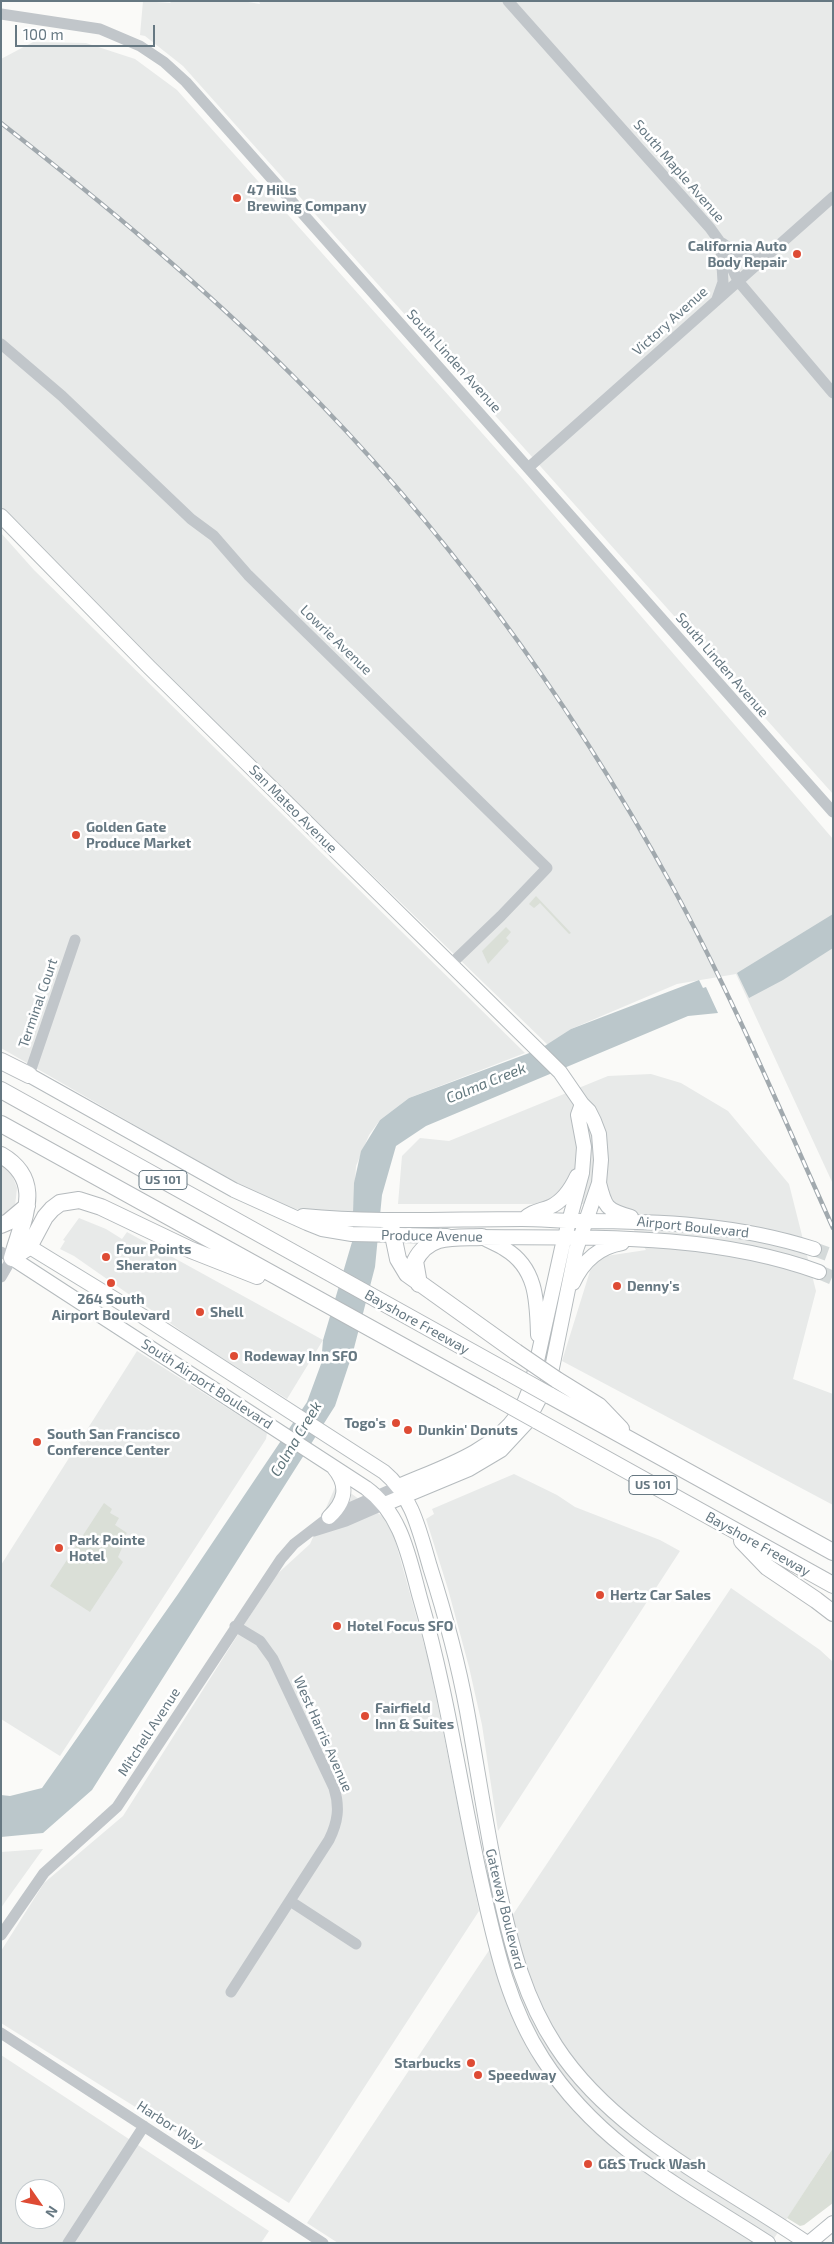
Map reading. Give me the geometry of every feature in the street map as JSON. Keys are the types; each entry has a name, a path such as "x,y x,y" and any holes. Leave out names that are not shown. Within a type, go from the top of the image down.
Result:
{"highway":[{"path":"1,1061 29,1076"},
{"name":"Bayshore Freeway","path":"1,1090 833,1552"},
{"name":"Bayshore Freeway","path":"1,1124 730,1528 765,1555 833,1585"},
{"path":"1,1155 15,1164 26,1180 28,1194 23,1243"},
{"path":"7,1255 23,1243 52,1209 66,1201 79,1200 101,1207 191,1250 318,1299"},
{"path":"1,1225 8,1222 27,1206"},
{"path":"387,1228 402,1267 419,1284 557,1380 599,1406 633,1441"},
{"path":"419,1284 415,1260 424,1246 439,1240 482,1237"},
{"path":"765,1555 833,1613"}],"main road":[{"name":"San Mateo Avenue","path":"1,516 149,668 560,1072 589,1111 599,1134 601,1146 599,1183 579,1238"},
{"name":"Produce Avenue","path":"29,1076 234,1190 287,1215 352,1227 387,1228 482,1237 579,1238"},
{"path":"402,1491 494,1439 518,1414 526,1398 538,1356 564,1238 579,1188 584,1159 583,1136 578,1115 582,1104"},
{"path":"524,1219 531,1212 552,1206 562,1199 574,1182 584,1159"},
{"path":"599,1183 607,1207 614,1212 641,1220"},
{"name":"Produce Avenue","path":"387,1228 524,1219 569,1221"},
{"name":"Airport Boulevard","path":"569,1221 641,1220 732,1228 774,1237 814,1249"},
{"path":"482,1237 513,1254 528,1272 536,1297 538,1356"},
{"path":"381,1500 486,1460 501,1450 527,1422 538,1405 552,1368 579,1238"},
{"name":"Airport Boulevard","path":"579,1238 651,1240 728,1247 775,1257 818,1272"},
{"path":"565,1304 578,1272 593,1254 618,1244 651,1240"},
{"name":"South Airport Boulevard","path":"23,1243 334,1438 384,1472 402,1491"},
{"name":"South Airport Boulevard","path":"7,1255 327,1462 381,1500"},
{"path":"327,1462 343,1481 344,1490 343,1500 338,1509 329,1517"},
{"name":"Gateway Boulevard","path":"402,1491 418,1528 452,1639 466,1706 486,1830 512,1946 524,1984 539,2018 571,2067 608,2107 652,2142 808,2243"},
{"name":"Gateway Boulevard","path":"381,1500 403,1540 434,1646 496,1950 509,1990 524,2026 542,2057 569,2096 605,2133 644,2163 768,2243"},
{"path":"808,2243 833,2222"},
{"path":"742,2226 758,2243"}],"street":[{"name":"South Maple Avenue","path":"508,1 710,228 720,242 738,281 833,393"},
{"name":"South Linden Avenue","path":"1,14 100,28 131,40 164,62 191,88 833,812"},
{"name":"Victory Avenue","path":"528,468 833,197"},
{"path":"720,242 746,256 755,258 768,255"},
{"path":"716,301 723,282 720,242"},
{"name":"Lowrie Avenue","path":"1,344 62,396 191,519 214,536 248,575 547,868 451,964"},
{"name":"Terminal Court","path":"29,1076 75,940"},
{"name":"South Airport Boulevard","path":"1,1231 23,1243"},
{"path":"1,1277 7,1255"},
{"name":"Mitchell Avenue","path":"1,1935 44,1873 117,1807 275,1566 294,1544 329,1517 381,1500"},
{"name":"Mitchell Avenue","path":"308,1533 381,1500"},
{"name":"West Harris Avenue","path":"231,1992 330,1840 338,1813 338,1800 331,1781 272,1659 260,1641 236,1626"},
{"path":"290,1901 356,1944"},
{"name":"Harbor Way","path":"1,2033 323,2243"},
{"path":"68,2243 144,2126"}],"shaded area":[{"path":"143,1 170,3 172,1 242,1 260,4 259,1 833,1 833,794 183,66 145,36 140,35"},
{"path":"33,42 86,43 135,59 177,90 522,478 833,839 833,1184 736,974 677,984 571,1029 549,1046 86,598 1,508 1,59"},
{"path":"1,533 34,570 525,1053 409,1098 380,1120 369,1135 356,1166 353,1217 288,1208 225,1177 1,1048"},
{"path":"536,896 571,933 569,934 540,903 534,908 529,904"},
{"path":"506,927 511,932 506,938 509,941 488,964 482,951"},
{"path":"651,1074 681,1083 728,1111 789,1184 816,1291 793,1379 833,1394 833,1505 562,1361 590,1271 598,1261 606,1256 646,1250 618,1204 398,1204 402,1156 420,1138 449,1141 608,1076"},
{"path":"1,1164 12,1175 17,1188 15,1206 1,1217"},
{"path":"79,1218 106,1229 122,1239 127,1232 323,1340 287,1399 200,1344 74,1256 60,1249 65,1241 63,1240"},
{"path":"137,1351 267,1433 266,1439 60,1756 1,1719 1,1565"},
{"path":"514,1474 557,1495 575,1507 660,1540 680,1551 498,1831 482,1725 469,1667 448,1589 426,1519 434,1514 432,1509"},
{"path":"337,1483 390,1522 429,1662 479,1911 289,2203 1,2023 1,1951 44,1883 123,1816 275,1576 310,1544"},
{"path":"104,1503 112,1509 110,1513 119,1518 115,1525 127,1533 119,1542 122,1548 118,1557 123,1562 90,1612 50,1586"},
{"path":"731,1588 820,1650 833,1662 833,2148 771,2243 338,2243 307,2223"},
{"path":"43,1849 5,1902 1,1908 1,1852"},
{"path":"1,2055 269,2231 261,2243 1,2243"},
{"path":"833,2148 833,2203 800,2226 787,2218"}],"water":[{"path":"833,914 833,948 783,980 749,998 737,973"},
{"name":"Colma Creek","path":"699,980 703,988 706,987 718,1013 688,1016 426,1126 396,1146 382,1195 375,1267 353,1352 335,1406 92,1790 43,1833 1,1837 1,1795 10,1796 42,1788 178,1594 307,1402 321,1364 323,1340 352,1242 354,1183 361,1151 380,1120 409,1098 540,1049 571,1029"}],"tunnel":[{"path":"814,1249 833,1256"},
{"path":"819,1272 833,1278"}],"railway":[{"path":"1,123 188,277 294,377 349,434 401,493 452,554 500,617 590,748 632,815 671,884 715,968 833,1228"}],"place":[{"name":"47 Hills Brewing Company","path":"237,198"},
{"name":"California Auto Body Repair","path":"797,254"},
{"name":"Golden Gate Produce Market","path":"76,835"},
{"name":"Four Points Sheraton","path":"106,1257"},
{"name":"264 South Airport Boulevard","path":"111,1283"},
{"name":"Denny's","path":"617,1286"},
{"name":"Shell","path":"200,1312"},
{"name":"Rodeway Inn SFO","path":"234,1356"},
{"name":"Togo's","path":"396,1423"},
{"name":"Dunkin' Donuts","path":"408,1430"},
{"name":"South San Francisco Conference Center","path":"37,1442"},
{"name":"Park Pointe Hotel","path":"59,1548"},
{"name":"Hertz Car Sales","path":"600,1595"},
{"name":"Hotel Focus SFO","path":"337,1626"},
{"name":"Fairfield Inn & Suites","path":"365,1716"},
{"name":"Starbucks","path":"471,2063"},
{"name":"Speedway","path":"478,2075"},
{"name":"G&S Truck Wash","path":"588,2164"}]}
